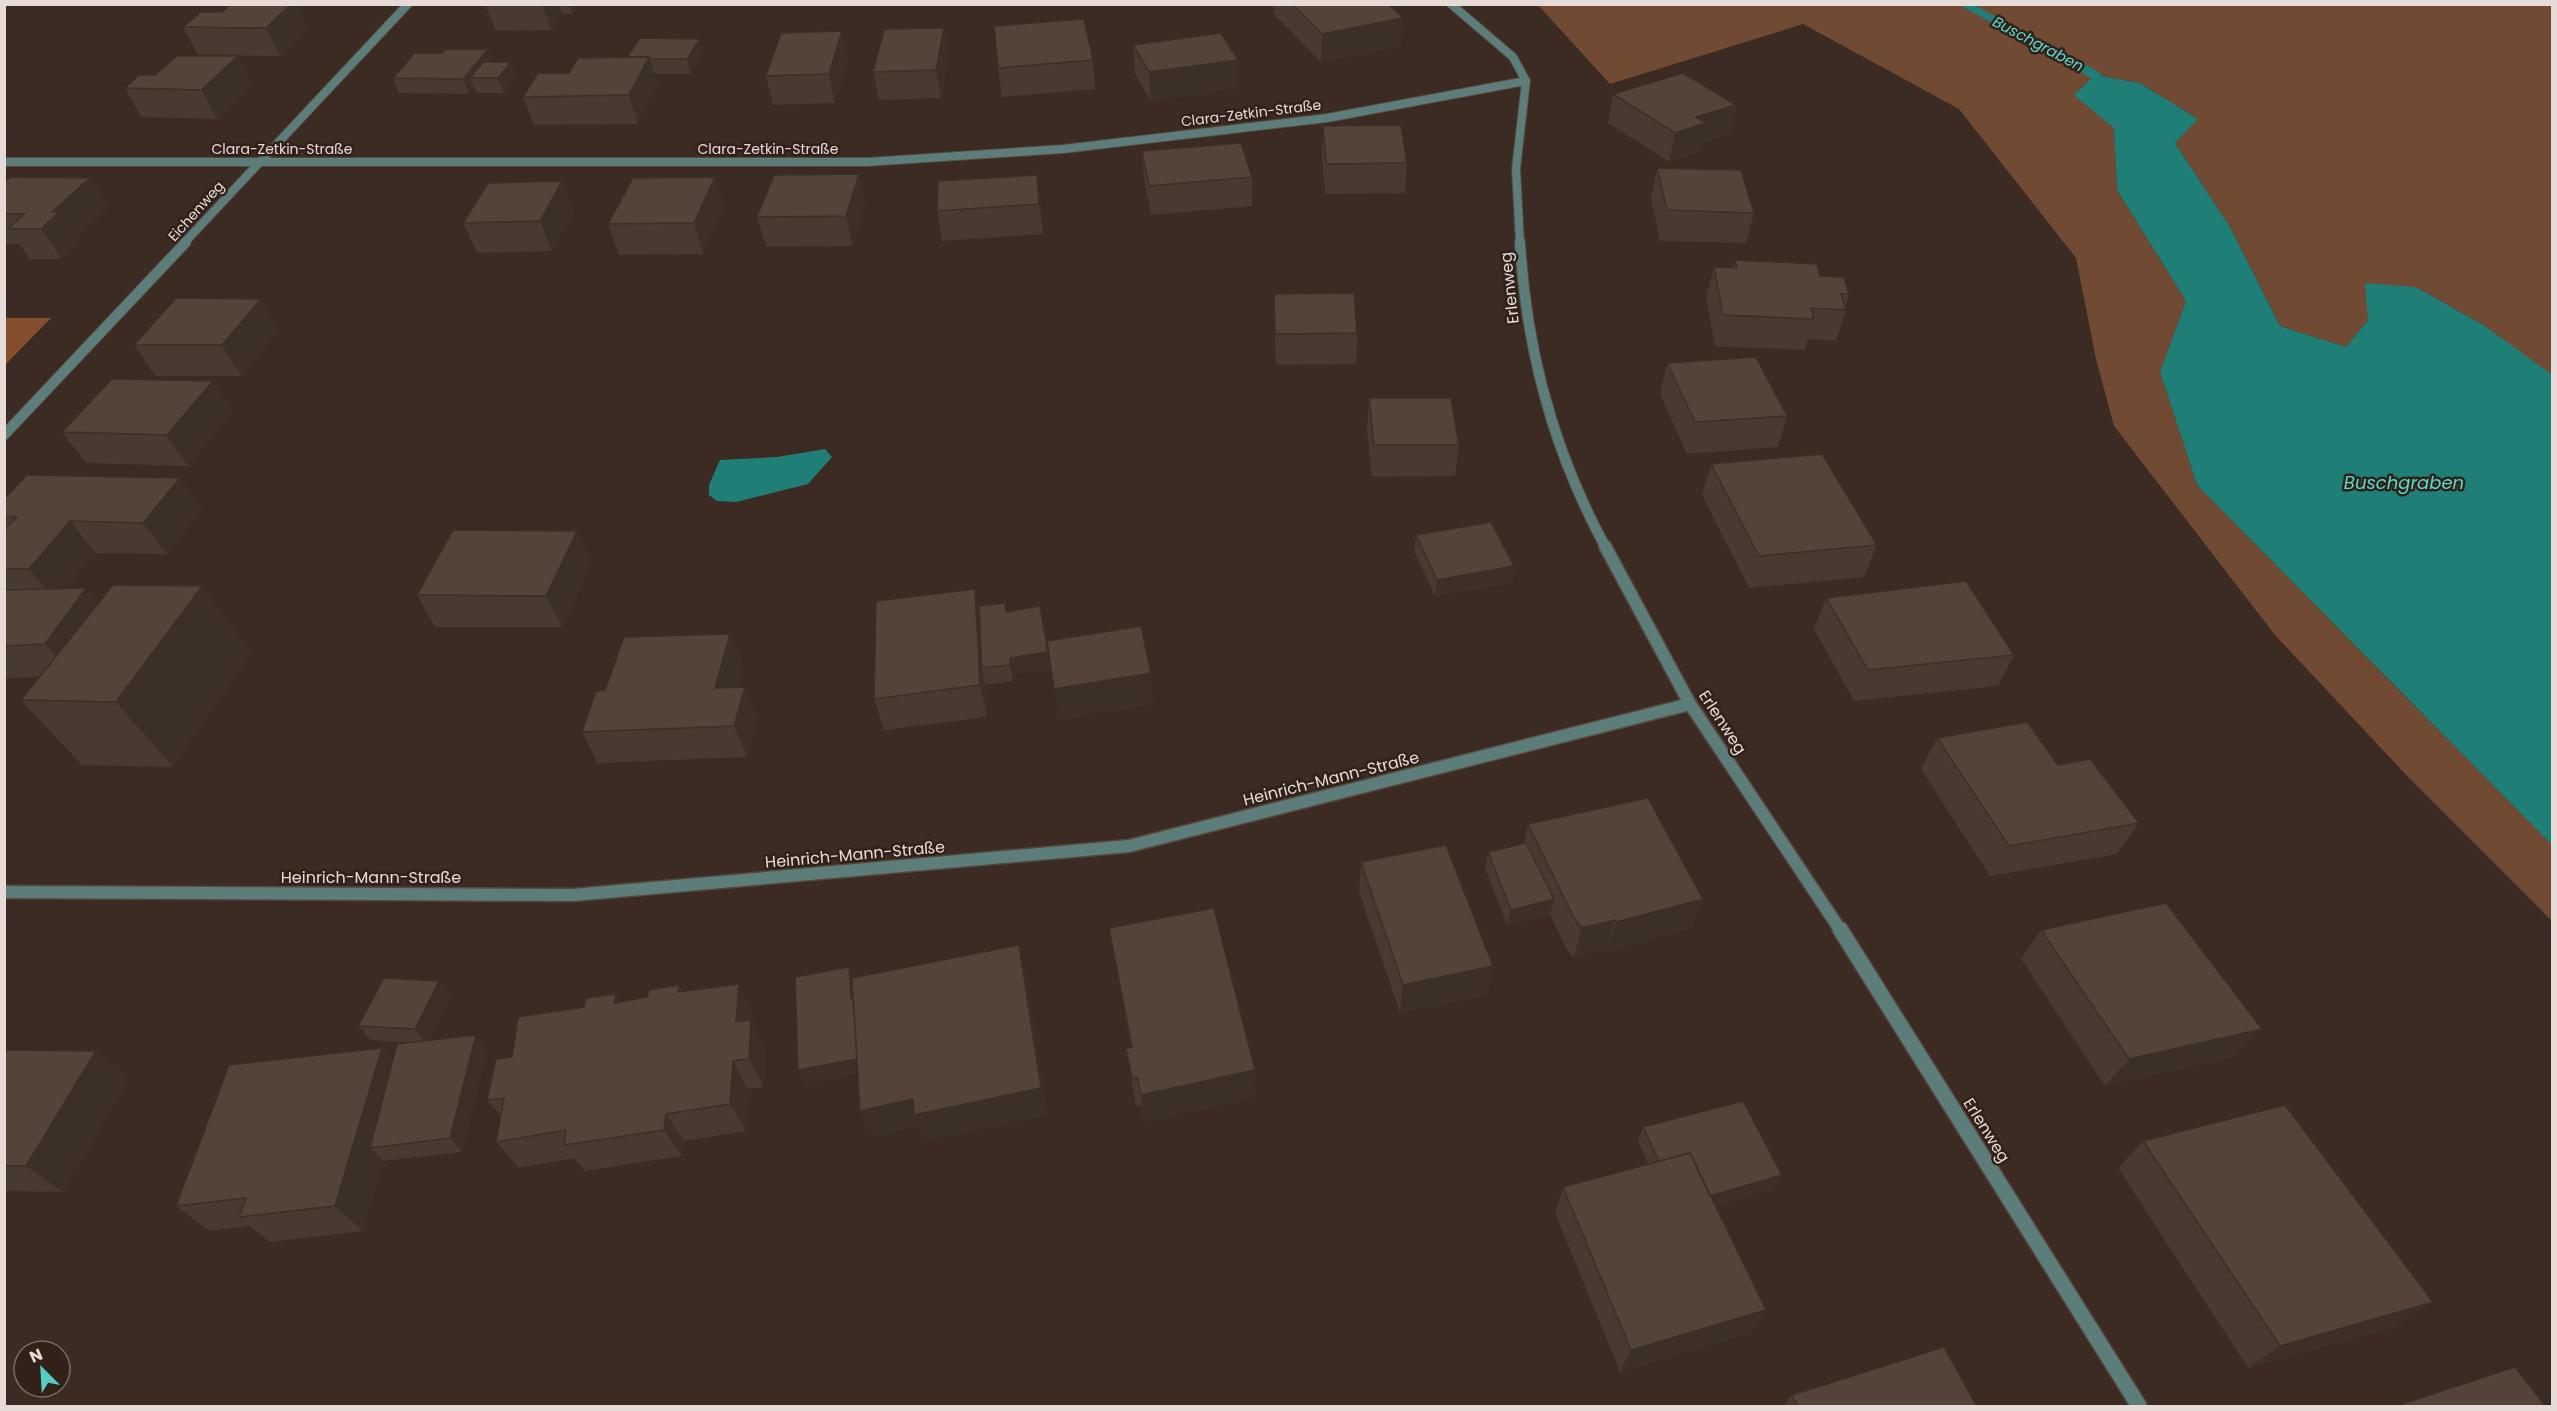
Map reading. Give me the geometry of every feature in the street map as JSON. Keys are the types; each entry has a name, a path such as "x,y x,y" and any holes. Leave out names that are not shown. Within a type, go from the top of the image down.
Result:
{"street":[{"name":"Eichenweg","path":"4,435 143,289 256,163 408,4"},
{"path":"1451,4 1513,57 1526,81"},
{"name":"Clara-Zetkin-Straße","path":"4,162 867,162 1063,149 1327,118 1526,81"},
{"name":"Erlenweg","path":"1526,81 1516,169 1523,295 1544,397 1584,508 1690,704 1874,980 2139,1407"},
{"name":"Heinrich-Mann-Straße","path":"4,892 573,895 1129,846 1690,704"}],"shaded area":[{"path":"1538,5 2552,5 2552,376 2485,326 2416,287 2368,320 2346,347 2280,326 2230,227 2175,143 2198,119 2140,83 2095,75 2114,128 2117,190 2186,301 2160,372 2197,485 2552,845 2552,921 2410,779 2275,635 2114,426 2096,359 2076,258 1959,109 1803,24 1610,84"},
{"path":"4,318 51,318 5,365"}],"water":[{"name":"Buschgraben","path":"2095,75 2140,83 2198,119 2175,143 2230,227 2280,326 2346,347 2368,320 2365,283 2416,287 2485,326 2551,374 2552,845 2197,485 2160,372 2186,301 2117,190 2114,128 2074,95"},
{"path":"825,449 832,457 808,484 736,502 717,501 709,495 709,485 720,460 777,457"}],"building":[{"path":"231,4 291,4 266,28 183,27 201,12 222,12"},
{"path":"1292,4 1388,4 1403,18 1322,34"},
{"path":"1084,19 1093,60 998,68 994,26"},
{"path":"944,28 936,70 873,72 884,29"},
{"path":"842,31 829,74 766,76 781,33"},
{"path":"1221,33 1238,60 1149,72 1133,45"},
{"path":"640,38 700,39 687,59 627,57"},
{"path":"446,49 488,49 463,79 393,78 415,53 442,53"},
{"path":"177,56 238,56 201,90 125,88 139,75 155,75"},
{"path":"649,57 629,95 523,97 538,73 569,73 578,58"},
{"path":"483,62 511,62 498,78 470,78"},
{"path":"1683,73 1736,105 1696,117 1706,123 1675,133 1613,94"},
{"path":"1401,125 1407,163 1326,164 1323,126"},
{"path":"1241,143 1252,177 1149,186 1142,151"},
{"path":"1657,168 1741,170 1754,213 1667,210"},
{"path":"859,174 846,216 757,217 774,175"},
{"path":"1037,175 1039,204 937,211 938,181"},
{"path":"11,177 90,178 52,212 59,212 41,229 8,229 24,214 4,214 4,183"},
{"path":"715,177 694,223 608,224 633,178"},
{"path":"562,181 540,221 463,223 488,183"},
{"path":"1735,260 1817,264 1820,276 1844,277 1849,294 1841,294 1846,310 1811,308 1814,319 1723,315 1714,267 1737,268"},
{"path":"1354,293 1357,333 1275,334 1274,294"},
{"path":"176,298 261,299 222,345 134,345"},
{"path":"1756,357 1787,416 1695,422 1667,363"},
{"path":"112,379 213,381 167,435 62,432"},
{"path":"1369,398 1451,398 1459,445 1374,445"},
{"path":"1822,454 1877,545 1759,556 1711,464"},
{"path":"27,475 180,478 143,523 70,521 29,569 4,569 4,530 17,517 4,516 4,499"},
{"path":"1491,522 1514,566 1437,580 1416,535"},
{"path":"453,530 577,531 546,596 417,595"},
{"path":"1966,581 2014,655 1868,670 1826,598"},
{"path":"113,585 202,586 116,702 21,700"},
{"path":"86,588 45,644 4,646 4,590"},
{"path":"975,589 980,685 874,699 876,601"},
{"path":"1005,603 1006,612 1040,606 1048,652 1010,658 1010,665 982,668 979,606"},
{"path":"1141,626 1151,673 1054,689 1047,641"},
{"path":"730,634 715,688 745,687 734,726 582,732 596,691 605,690 624,637"},
{"path":"2027,722 2058,765 2090,759 2139,823 2009,846 1937,738"},
{"path":"1648,798 1703,899 1616,922 1615,920 1581,928 1528,824"},
{"path":"1526,843 1554,899 1511,910 1488,852"},
{"path":"1446,845 1493,966 1403,985 1361,862"},
{"path":"2166,903 2262,1029 2129,1059 2041,930"},
{"path":"1214,908 1255,1070 1141,1095 1137,1078 1132,1078 1126,1049 1132,1047 1109,928"},
{"path":"1019,945 1041,1088 914,1115 913,1099 860,1111 852,978"},
{"path":"849,967 857,1059 798,1070 795,977"},
{"path":"384,978 439,981 415,1029 358,1026"},
{"path":"739,984 736,1022 751,1020 749,1059 733,1061 730,1104 666,1114 664,1130 564,1145 566,1130 496,1142 504,1098 487,1100 496,1059 512,1057 518,1017 584,1007 586,998 616,994 614,1003 647,997 649,990 679,985 678,992"},
{"path":"476,1035 450,1138 370,1148 397,1044"},
{"path":"382,1048 335,1206 239,1217 246,1198 176,1206 229,1065"},
{"path":"4,1050 96,1051 26,1166 4,1166"},
{"path":"1743,1101 1782,1175 1710,1196 1690,1153 1659,1161 1643,1127"},
{"path":"2285,1105 2433,1302 2280,1346 2143,1141"},
{"path":"1690,1153 1766,1310 1631,1350 1563,1187"},
{"path":"1944,1347 1977,1407 1798,1407 1792,1395"},
{"path":"2515,1367 2546,1407 2393,1407"}],"waterway":[{"name":"Buschgraben","path":"1963,4 2095,75 2110,94"}]}
